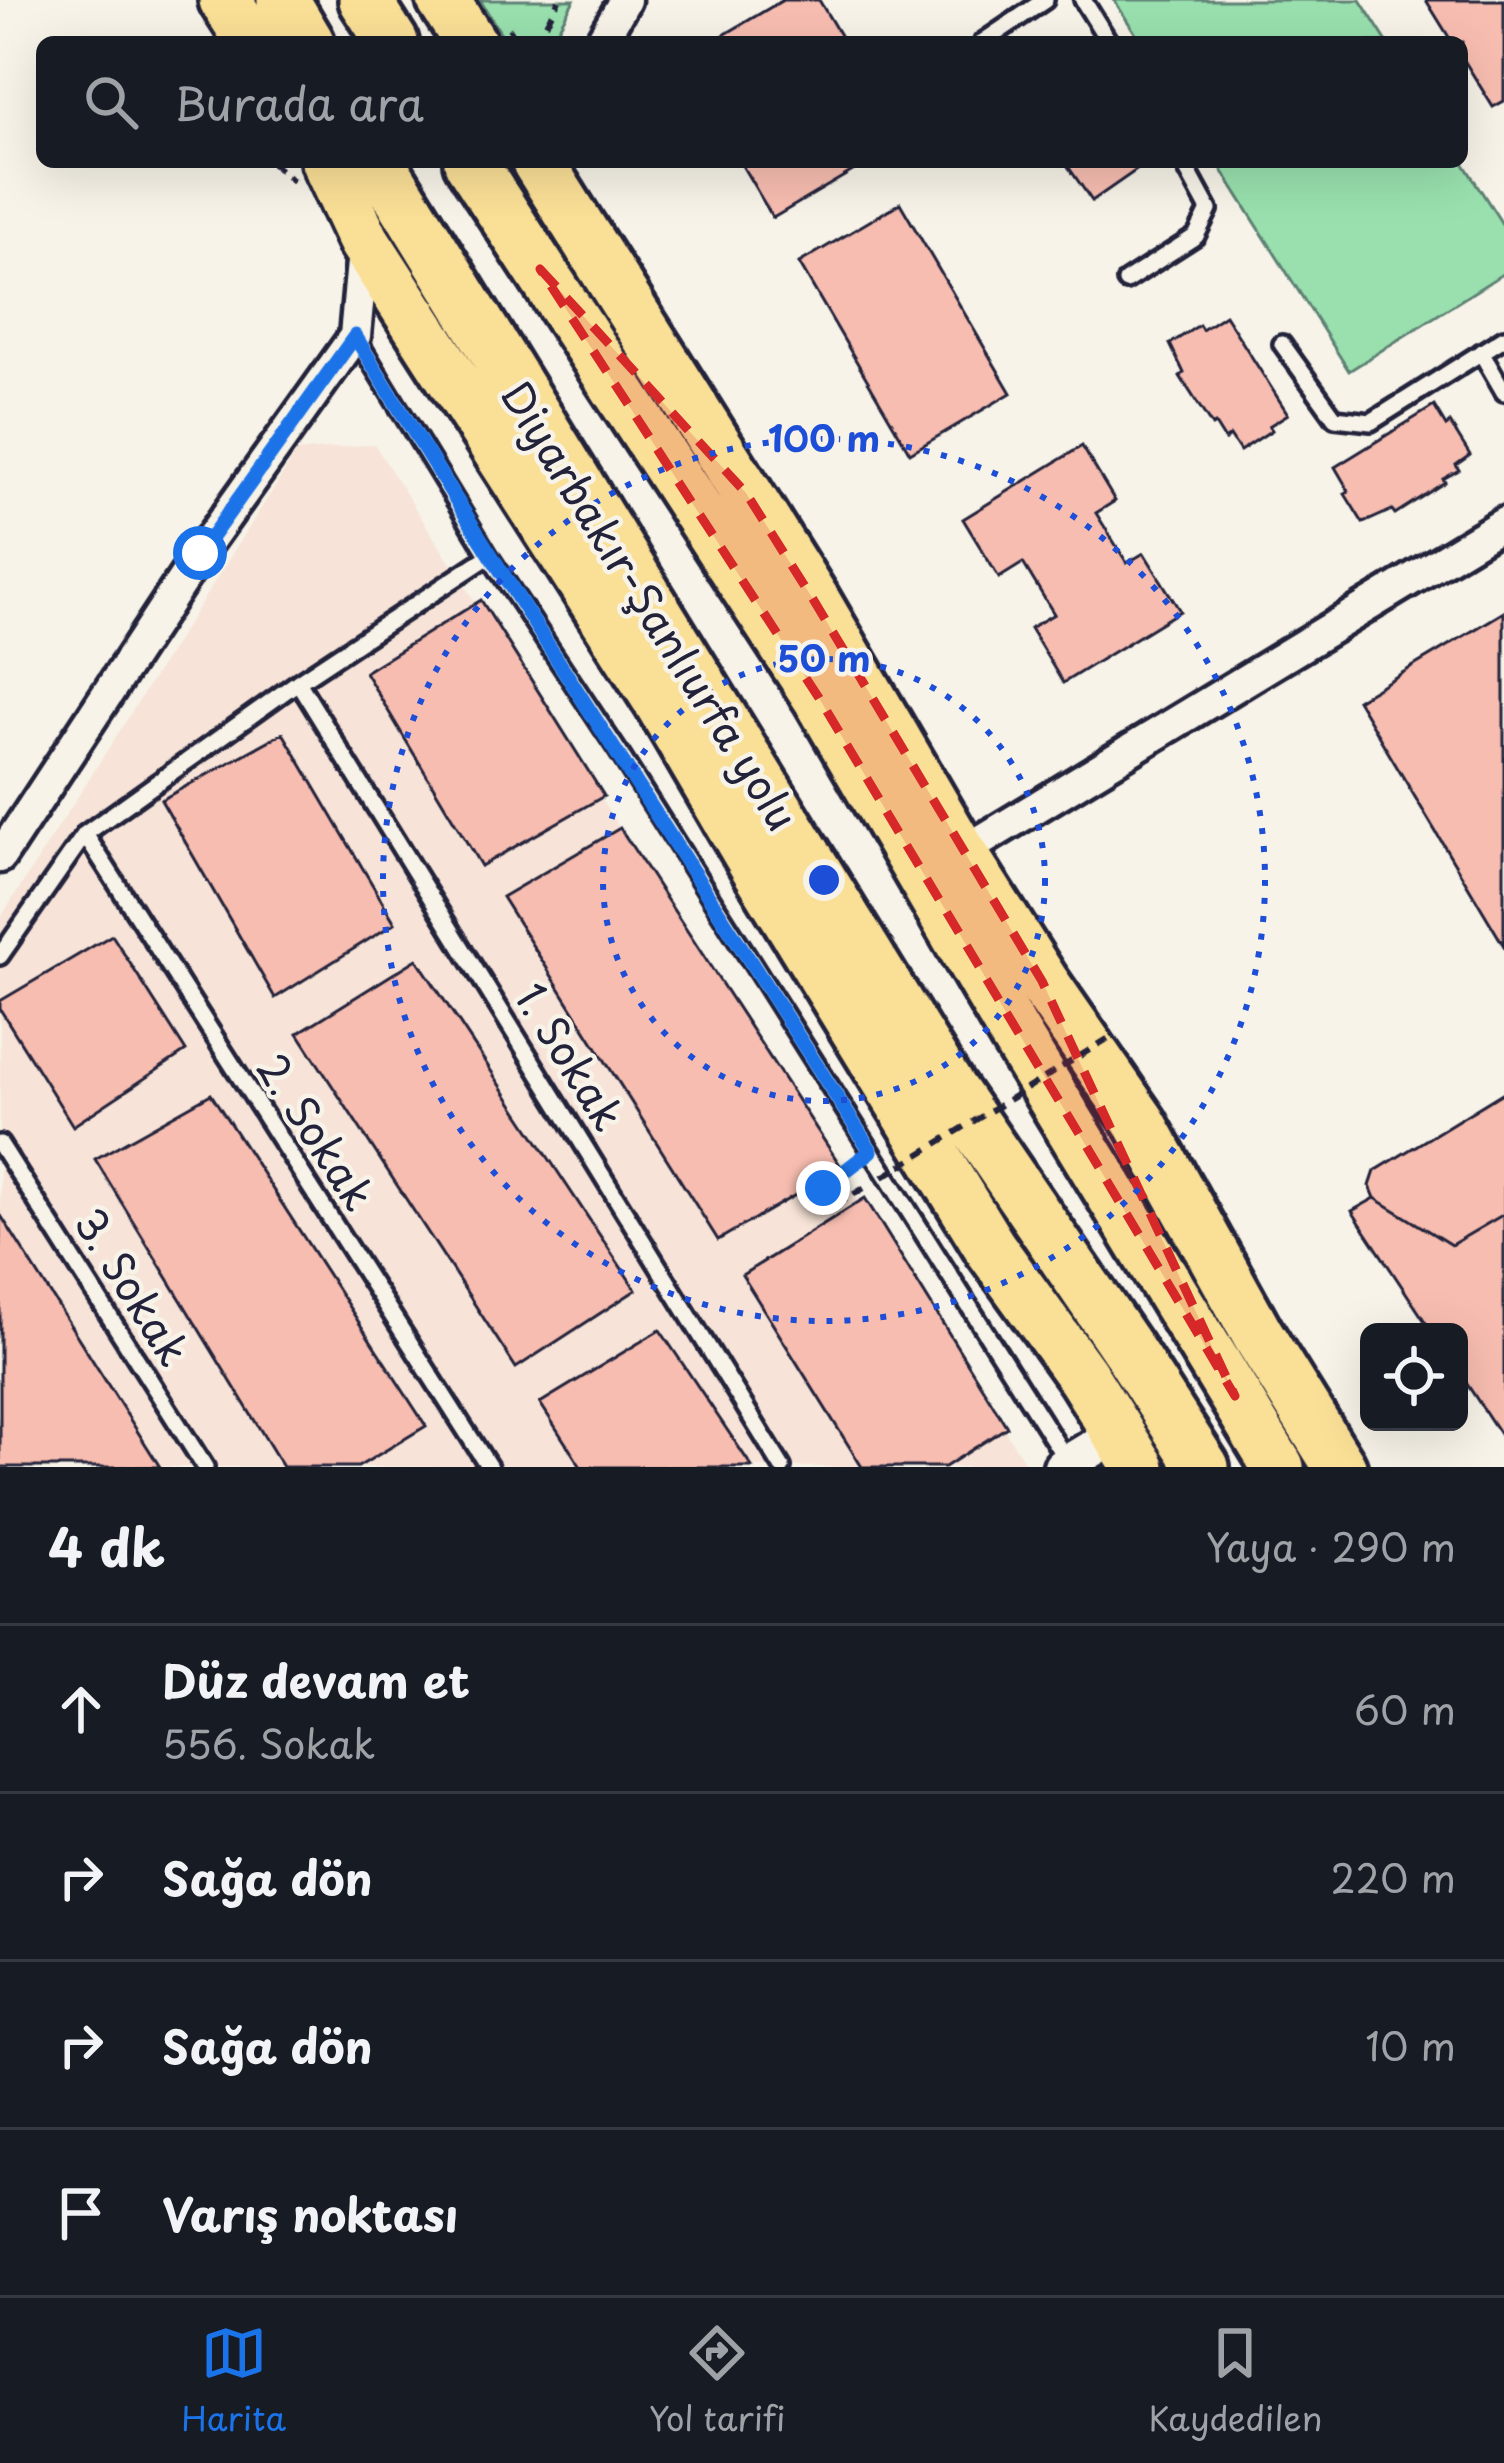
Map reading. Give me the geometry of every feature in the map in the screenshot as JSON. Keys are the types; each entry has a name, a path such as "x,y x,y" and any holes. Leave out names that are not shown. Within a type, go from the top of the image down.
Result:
{"highway":[{"path":"225,0 248,36"},
{"path":"243,0 262,36"},
{"path":"283,0 304,36"},
{"path":"364,0 388,36"},
{"path":"443,0 466,36"},
{"path":"330,168 364,242 660,702 978,1228 1128,1450"},
{"name":"Diyarbakır-Şanlıurfa yolu","path":"383,168 949,1088 1129,1349 1203,1467"},
{"name":"Diyarbakır-Şanlıurfa yolu","path":"474,168 819,698 1015,1035 1278,1467"},
{"path":"542,168 812,598 961,854 1142,1124 1258,1335 1340,1467"},
{"path":"539,269 600,327 668,410 746,493"},
{"path":"660,702 778,860 877,971"},
{"path":"1042,980 1169,1240 1235,1396"}],"street":[{"path":"605,36 625,0"},
{"path":"0,857 200,553 355,336 364,242"},
{"path":"961,854 1504,523"},
{"path":"1067,1466 1128,1450"}],"lane":[{"path":"992,36 1045,0"},
{"path":"1083,0 1105,36"},
{"path":"1126,280 1196,236 1209,209 1186,168"},
{"path":"355,336 489,556 618,751 1067,1466"},
{"path":"1282,344 1335,418 1371,422 1504,338"},
{"path":"1480,352 1504,392"},
{"path":"0,956 85,834 298,682 489,556"},
{"name":"1. Sokak","path":"298,682 782,1467"},
{"name":"2. Sokak","path":"85,834 489,1467"},
{"name":"3. Sokak","path":"0,1144 205,1467"}],"path":[{"path":"539,36 559,0"},
{"path":"871,1151 823,1188 836,1204 1109,1038"}],"highlighted area":[{"path":"540,269 746,493 813,599 1042,981 1235,1396 819,698"}],"shaded area":[{"path":"374,444 1028,1467 0,1467 0,919 297,452"}],"green space":[{"path":"480,0 574,0 554,36 502,36"},
{"path":"1114,0 1360,0 1383,36 1137,36"},
{"path":"1221,168 1466,168 1504,227 1504,273 1349,371"}],"building":[{"path":"783,0 819,0 840,36 722,36"},
{"path":"1426,0 1504,0 1504,101 1493,107 1468,67 1468,36 1448,36"},
{"path":"744,168 858,168 773,218"},
{"path":"1069,168 1139,168 1092,201"},
{"path":"900,203 1011,393 910,453 799,263"},
{"path":"1225,315 1288,414 1240,451 1230,436 1225,440 1212,426 1180,376 1184,373 1170,344"},
{"path":"1434,406 1470,455 1445,482 1395,514 1392,510 1363,523 1335,467"},
{"path":"1082,446 1115,501 1096,513 1127,563 1144,553 1180,611 1063,683 1030,628 1054,614 1023,563 999,578 963,519"},
{"path":"481,600 604,796 481,866 365,672"},
{"path":"1504,612 1504,946 1357,700"},
{"path":"283,733 395,923 275,998 161,800"},
{"path":"620,828 842,1168 718,1240 502,897"},
{"path":"112,935 186,1051 73,1126 0,1009 0,1001"},
{"path":"417,959 636,1290 516,1368 298,1033"},
{"path":"1504,1092 1504,1214 1451,1245 1375,1198 1370,1186 1375,1171"},
{"path":"211,1094 426,1426 358,1467 283,1467 95,1159"},
{"path":"865,1198 1007,1427 945,1467 862,1467 742,1275"},
{"path":"1375,1198 1451,1245 1504,1214 1504,1440 1468,1386 1468,1323 1426,1323 1352,1211"},
{"path":"0,1214 160,1467 0,1467"},
{"path":"660,1330 752,1467 581,1467 540,1403"}],"route":[{"path":"200,553 355,336 489,556 871,1151 823,1188"}]}
